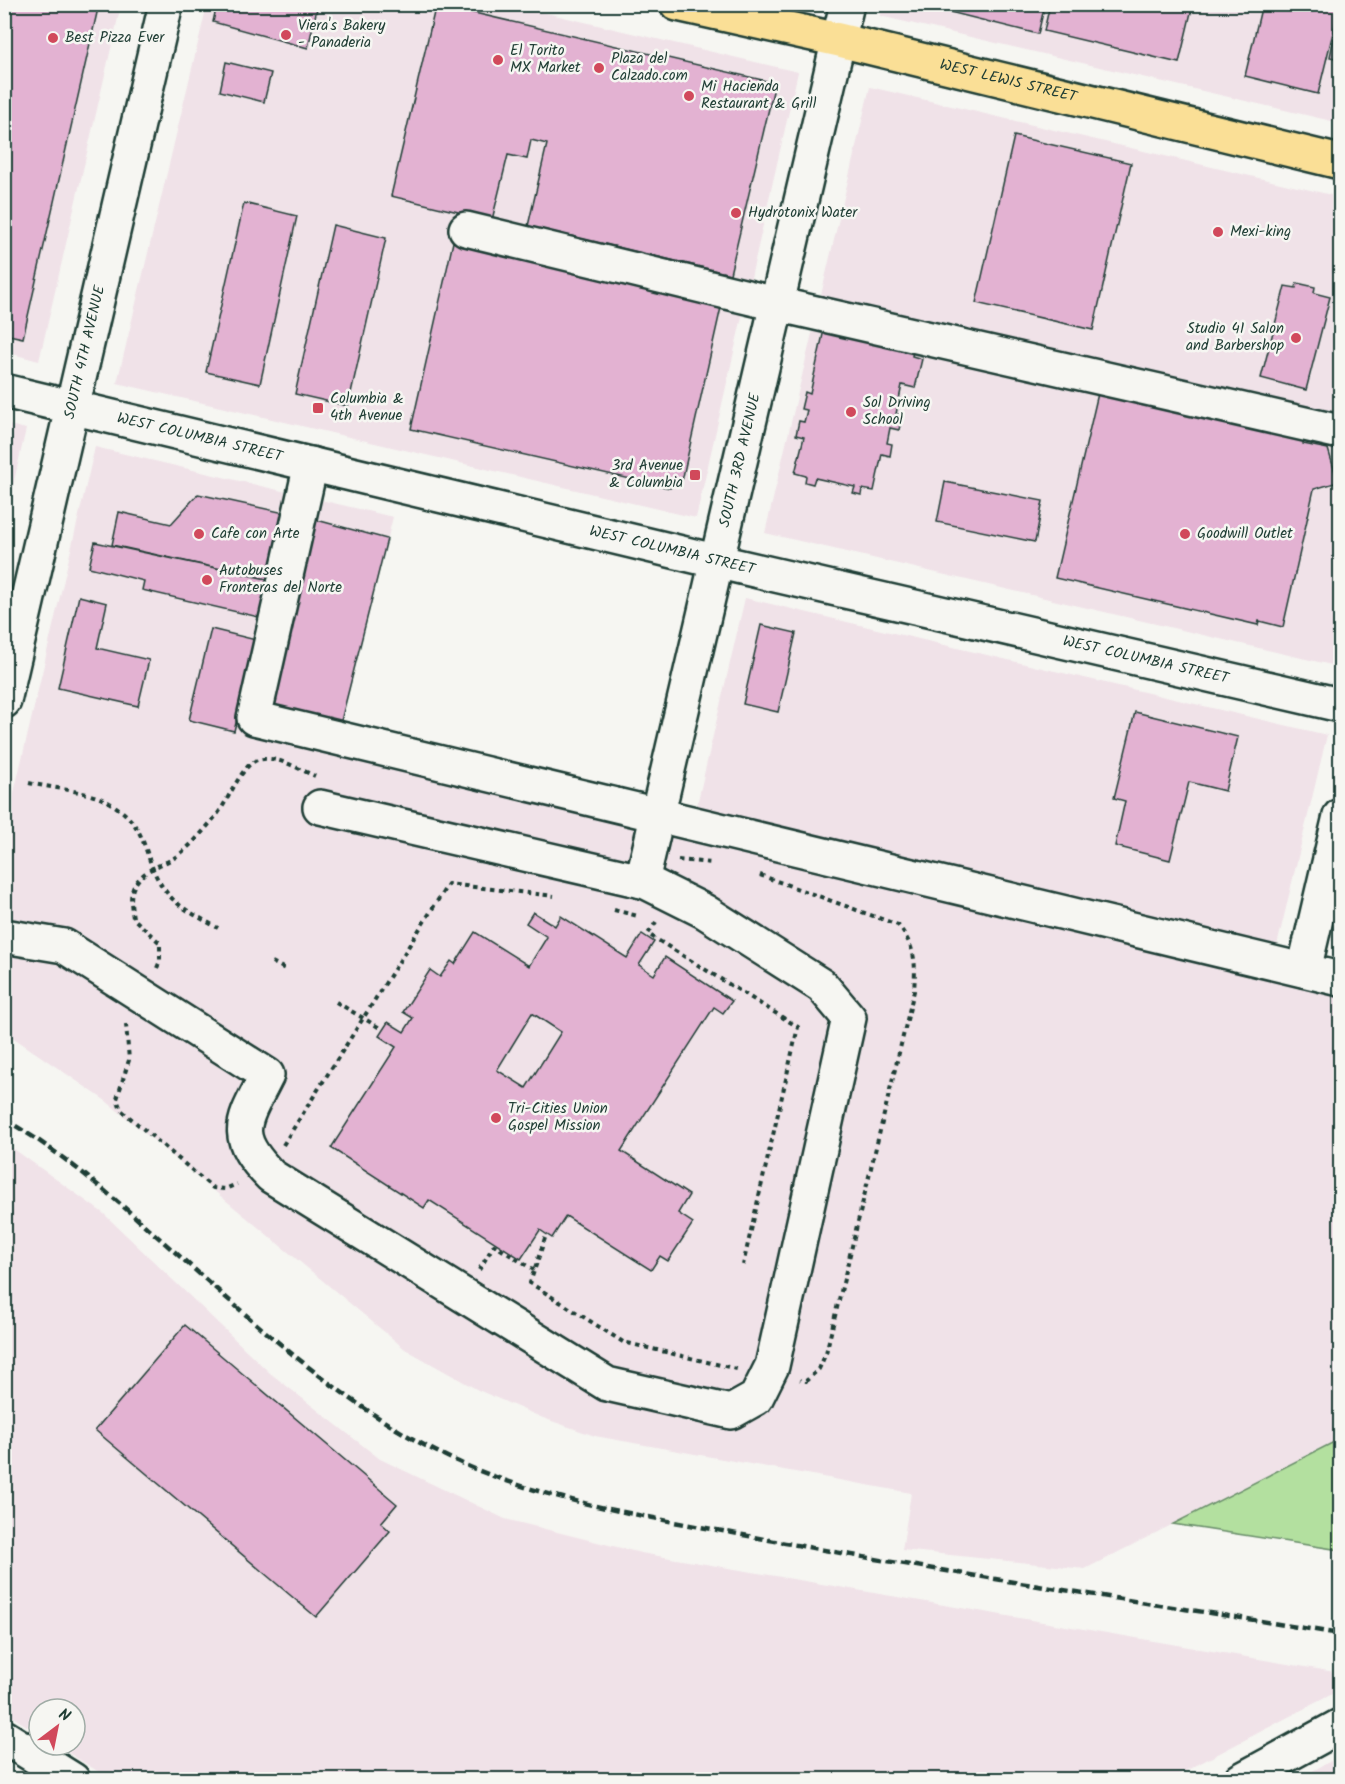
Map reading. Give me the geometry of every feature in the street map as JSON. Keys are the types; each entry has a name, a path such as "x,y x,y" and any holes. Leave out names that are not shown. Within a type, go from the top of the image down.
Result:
{"main road":[{"name":"WEST LEWIS STREET","path":"677,4 839,40 1341,162"}],"street":[{"name":"SOUTH 4TH AVENUE","path":"4,701 134,153 166,4"},
{"name":"SOUTH 3RD AVENUE","path":"642,880 847,4"},
{"path":"466,229 776,304 1341,432"},
{"name":"WEST COLUMBIA STREET","path":"4,391 715,561 1341,705"},
{"path":"311,464 254,718 1341,979"},
{"path":"4,936 64,946 267,1075 248,1114 243,1136 251,1154 271,1176 607,1383 731,1412 756,1398 772,1366 849,1018 822,986 704,911 642,880 320,807"},
{"path":"1304,970 1341,816"},
{"path":"1241,1779 1341,1726"},
{"path":"4,1737 73,1779"}],"path":[{"path":"29,783 103,799 118,808 139,828 153,868 168,895 218,928"},
{"path":"282,1148 448,884 560,897"},
{"path":"603,908 657,921"},
{"path":"648,934 798,1027 742,1265"},
{"path":"272,962 285,969"},
{"path":"336,1002 380,1028"},
{"path":"128,1019 125,1026 129,1060 117,1099 121,1110 213,1188 225,1190 244,1181"},
{"path":"545,1238 530,1283 623,1342 749,1371"},
{"path":"480,1270 494,1245 534,1270"}],"shaded area":[{"path":"883,4 1340,5 1340,123 880,16"},
{"path":"5,5 121,5 39,361 5,352"},
{"path":"207,5 512,5 798,72 696,518 117,383"},
{"path":"870,87 1340,197 1340,667 765,533"},
{"path":"4,424 26,429 5,520"},
{"path":"95,447 393,517 334,751 690,835 745,598 1327,735 1271,971 1332,985 1340,948 1340,1439 1085,1569 902,1550 911,1493 595,1436 543,1418 478,1390 405,1349 106,1101 5,1032 5,831"},
{"path":"4,1142 103,1213 270,1373 380,1459 505,1519 641,1553 1340,1673 1340,1690 1170,1779 110,1779 75,1757 87,1757 87,1697 27,1697 27,1726 5,1712"},
{"path":"1340,1756 1340,1779 1298,1779"}],"green space":[{"path":"1340,1439 1340,1550 1173,1524"}],"building":[{"path":"4,4 99,4 23,338 4,334"},
{"name":"Viera's Bakery - Panaderia","path":"217,4 318,4 308,48 213,22"},
{"path":"436,4 775,83 730,274 528,226 547,144 531,140 527,159 508,155 492,220 391,196"},
{"path":"918,4 1045,4 1038,34"},
{"path":"1050,4 1193,4 1179,63 1044,31"},
{"path":"1262,4 1340,4 1318,94 1245,76"},
{"path":"1340,10 1340,59 1330,57"},
{"path":"226,62 271,73 264,102 220,91"},
{"path":"1014,136 1131,163 1093,330 976,303"},
{"path":"244,203 297,216 260,384 206,372"},
{"path":"333,225 386,238 348,406 295,394"},
{"path":"453,242 722,303 682,481 670,488 411,429"},
{"name":"Studio 41 Salon and Barbershop","path":"1297,283 1315,287 1314,293 1330,297 1306,390 1261,378 1285,286 1296,288"},
{"name":"Sol Driving School","path":"825,325 914,345 912,356 922,359 915,388 902,385 896,414 902,415 899,430 890,428 887,443 892,444 890,456 882,454 874,491 862,489 861,495 853,493 855,487 815,478 813,484 805,482 806,476 795,473 804,437 796,435 799,421 804,422 807,410 801,409 805,392 810,394"},
{"name":"Goodwill Outlet","path":"1099,389 1305,437 1303,444 1328,449 1338,482 1314,489 1283,627 1259,621 1258,625 1055,578"},
{"path":"945,482 1043,501 1035,542 937,522"},
{"name":"Cafe con Arte","path":"198,494 289,514 275,581 112,545 119,512 171,524"},
{"path":"313,519 387,539 340,725 265,706"},
{"name":"Autobuses Fronteras del Norte","path":"95,542 271,580 263,618 142,590 144,581 89,567"},
{"path":"79,596 107,603 97,648 149,660 138,706 58,688"},
{"path":"761,625 796,633 778,712 743,704"},
{"path":"211,629 256,640 234,731 189,720"},
{"path":"1135,712 1238,737 1225,791 1189,782 1170,860 1115,846 1125,801 1114,798"},
{"name":"Tri-Cities Union Gospel Mission","path":"533,912 555,926 561,916 627,958 642,934 654,942 639,965 654,975 665,957 732,1001 723,1013 714,1007 621,1151 689,1195 678,1213 693,1223 668,1261 660,1256 651,1270 566,1216 552,1238 540,1230 521,1259 429,1200 424,1208 331,1148 396,1047 379,1036 388,1022 404,1032 413,1018 403,1012 430,970 440,977 451,961 455,964 475,932 529,966 547,937 526,923","holes":["532,1013 561,1032 526,1088 497,1070"]},
{"path":"185,1325 397,1504 381,1523 390,1531 316,1617 95,1430"}],"railway":[{"path":"4,1119 62,1157 99,1186 248,1317 315,1372 387,1423 461,1463 539,1491 620,1511 817,1549 1340,1634"}],"place":[{"name":"Viera's Bakery - Panaderia","path":"286,35"},
{"name":"Best Pizza Ever","path":"53,38"},
{"name":"El Torito MX Market","path":"498,60"},
{"name":"Plaza del Calzado.com","path":"599,68"},
{"name":"Mi Hacienda Restaurant & Grill","path":"689,96"},
{"name":"Hydrotonix Water","path":"736,213"},
{"name":"Mexi-king","path":"1218,232"},
{"name":"Studio 41 Salon and Barbershop","path":"1296,338"},
{"name":"Columbia & 4th Avenue","path":"318,408"},
{"name":"Sol Driving School","path":"851,412"},
{"name":"3rd Avenue & Columbia","path":"695,475"},
{"name":"Cafe con Arte","path":"199,534"},
{"name":"Goodwill Outlet","path":"1185,534"},
{"name":"Autobuses Fronteras del Norte","path":"207,580"},
{"name":"Tri-Cities Union Gospel Mission","path":"496,1118"}]}
